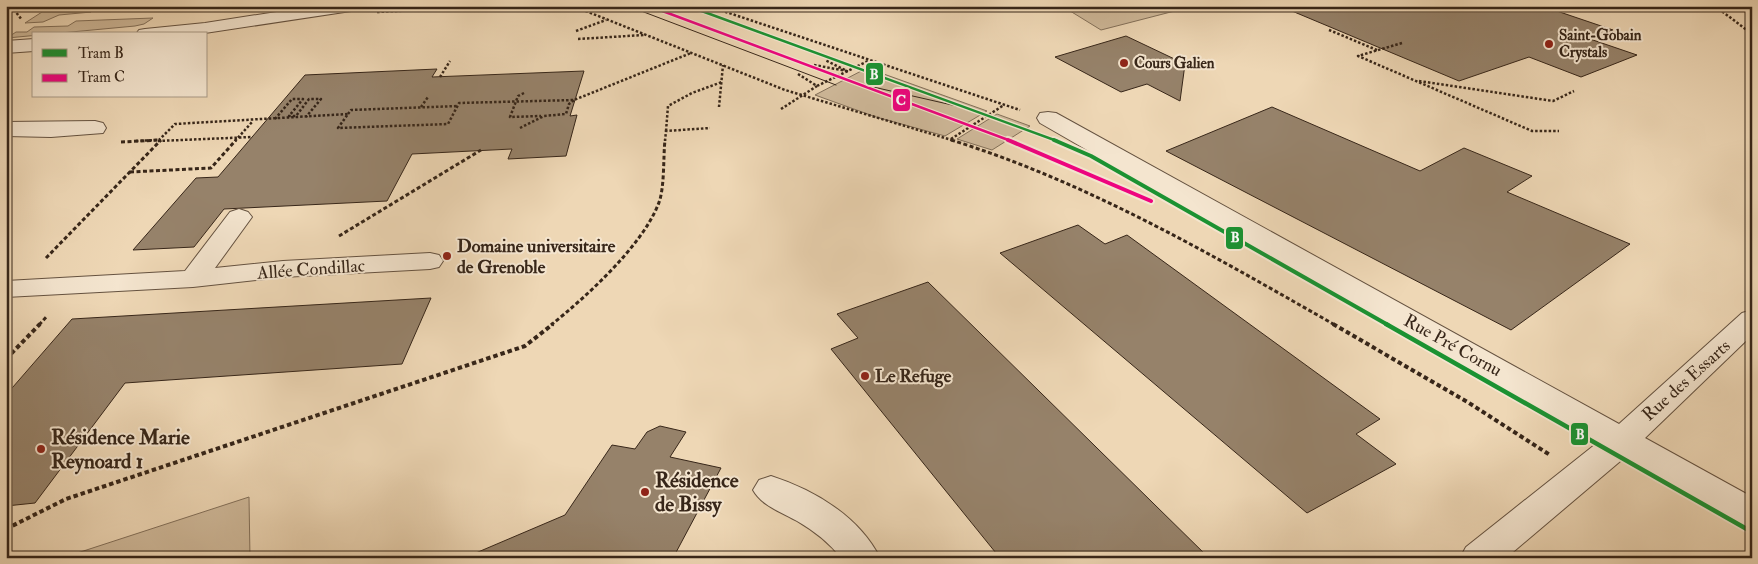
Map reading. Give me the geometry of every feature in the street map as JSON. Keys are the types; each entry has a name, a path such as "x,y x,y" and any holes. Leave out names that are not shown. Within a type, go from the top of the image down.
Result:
{"street":[{"path":"165,32 206,28 351,6"},
{"path":"6,47 32,45"},
{"name":"Rue Pré Cornu","path":"1048,118 1752,514"},
{"path":"6,128 51,130 95,128"},
{"path":"193,279 239,217"},
{"name":"Allée Condillac","path":"11,289 193,279 283,269 430,261"},
{"name":"Rue des Essarts","path":"1479,558 1621,441 1752,319"},
{"path":"770,490 813,513 838,531 856,548 861,558"}],"path":[{"path":"371,12 506,6"},
{"path":"573,6 785,90 806,94 868,116 982,150 1069,186 1160,229 1230,266 1373,347 1540,448 1580,476"},
{"path":"708,6 1048,118"},
{"path":"1716,7 1732,6"},
{"path":"1716,7 1752,34"},
{"path":"576,31 607,19"},
{"path":"1329,30 1377,50"},
{"path":"578,40 647,35"},
{"path":"1402,43 1358,56 1532,131 1559,131"},
{"path":"524,93 518,96 510,117 566,114 569,104 574,100 692,52"},
{"path":"825,60 847,71"},
{"path":"781,109 817,86 869,60"},
{"path":"440,77 450,61"},
{"path":"719,107 723,65"},
{"path":"814,65 847,71"},
{"path":"798,74 817,86"},
{"path":"1414,80 1553,101 1574,92"},
{"path":"6,529 66,499 525,346 582,300 621,258 651,219 659,203 668,106 686,95 722,82"},
{"path":"421,108 428,97"},
{"path":"275,119 292,99 303,99 289,116 296,116 309,99 321,99 306,117"},
{"path":"458,106 351,110 338,128 448,124 458,106 459,103 574,100"},
{"path":"395,108 399,102"},
{"path":"950,140 1004,105"},
{"path":"11,289 175,124 348,114"},
{"path":"520,128 544,116"},
{"path":"129,172 210,168 253,120"},
{"path":"666,131 710,128"},
{"path":"114,142 252,137"},
{"path":"332,240 481,150"},
{"path":"6,359 74,286"}],"shaded area":[{"path":"1062,6 1194,6 1101,30"},
{"path":"42,12 91,12 59,15 43,22 25,23"},
{"path":"153,18 144,24 135,26 71,32 32,32 32,36 7,38 16,32 27,32 34,27 68,26 76,21"},
{"path":"867,68 987,111 945,136 876,117 815,95"},
{"path":"997,114 1030,126 992,150 957,139"},
{"path":"249,497 250,558 62,558"}],"building":[{"name":"Saint-Gobain Crystals","path":"1280,6 1542,6 1613,30 1590,39 1637,55 1581,77 1529,57 1459,81"},
{"name":"Cours Galien","path":"1126,36 1185,64 1180,101 1147,84 1121,92 1055,57"},
{"path":"437,69 432,77 584,71 570,116 577,115 566,156 508,159 512,149 412,154 387,201 224,209 194,247 133,250 196,178 218,177 305,75"},
{"path":"1272,107 1420,171 1464,148 1532,176 1507,192 1630,244 1511,330 1166,151"},
{"path":"1078,225 1105,244 1127,235 1380,419 1356,434 1396,464 1307,513 1000,253"},
{"path":"928,282 1209,558 1000,558 831,349 858,338 837,314"},
{"name":"Résidence Marie Reynoard 1","path":"431,298 402,364 125,383 35,503 6,506 6,395 72,319"},
{"name":"Résidence de Bissy","path":"660,426 686,432 670,457 721,468 673,558 464,558 565,515 612,445 635,449 647,432"}],"tram line":[{"path":"628,6 836,85"},
{"name":"C","path":"649,6 1040,152 1151,201"},
{"name":"B","path":"688,6 1040,134 1091,156 1752,532"},
{"path":"847,81 974,110"}],"place":[{"name":"Saint-Gobain Crystals","path":"1549,44"},
{"name":"Cours Galien","path":"1124,63"},
{"name":"Domaine universitaire de Grenoble","path":"447,256"},
{"name":"Le Refuge","path":"865,376"},
{"name":"Résidence Marie Reynoard 1","path":"41,449"},
{"name":"Résidence de Bissy","path":"645,492"}]}
